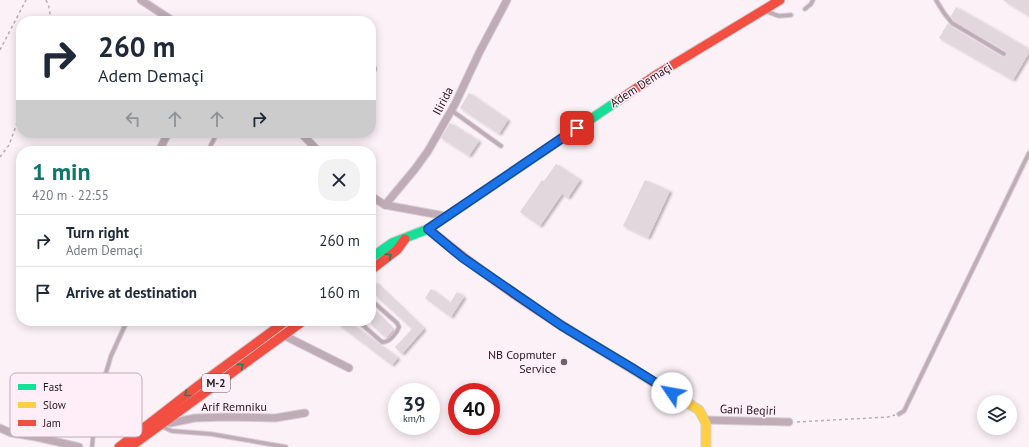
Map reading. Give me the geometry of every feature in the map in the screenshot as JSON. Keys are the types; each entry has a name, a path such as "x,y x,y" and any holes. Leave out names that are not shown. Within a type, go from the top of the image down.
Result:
{"main road":[{"name":"Adem Demaçi","path":"376,254 392,243 428,229 445,216 656,75 780,0"},
{"path":"428,229 470,263 562,326 699,410 706,420 706,447"},
{"name":"Adem Demaçi","path":"376,266 397,250 405,239"},
{"name":"M-2","path":"142,429 279,326"},
{"name":"M-2","path":"130,447 296,326"},
{"name":"M-2","path":"118,447 131,437"}],"street":[{"path":"141,0 165,16"},
{"name":"Ilirida","path":"385,205 428,151 452,110 507,0"},
{"path":"306,138 313,146"},
{"path":"376,199 385,205 445,216"},
{"path":"283,335 349,368"},
{"name":"Arif Remniku","path":"164,421 170,423 194,418 225,416 275,418 305,413"},
{"name":"Gani Beqiri","path":"706,420 789,422"},
{"path":"0,428 10,433"},
{"path":"36,437 79,447"}],"lane":[{"path":"806,9 813,0"},
{"path":"936,0 952,23 1004,54"},
{"path":"762,10 779,16 792,15"},
{"path":"452,110 501,146"},
{"path":"899,414 904,411 1029,153"},
{"path":"364,326 382,342 388,341 398,330 399,327 397,323 376,304"},
{"path":"106,373 111,356 125,326"},
{"path":"164,421 165,428 172,431 210,434 286,447"},
{"path":"92,447 93,437"}],"path":[{"path":"18,16 26,0"},
{"path":"46,0 50,16"},
{"path":"0,50 16,19"},
{"path":"0,157 8,145 16,125"},
{"path":"789,422 888,417 899,414"}],"building":[{"path":"1003,0 1029,0 1029,16"},
{"path":"956,7 1029,49 1029,53 1013,80 939,38 948,23 950,26 1002,57 1007,55 1006,51 954,21 951,16"},
{"path":"469,93 508,120 499,134 460,108"},
{"path":"450,123 479,141 469,156 441,138"},
{"path":"556,164 580,180 568,198 562,194 540,226 520,212 542,180 544,181"},
{"path":"645,180 670,191 648,238 623,226"},
{"path":"376,283 424,329 402,354 395,347 412,329 376,296"},
{"path":"431,289 450,303 457,292 464,297 451,317 425,298"},
{"path":"376,313 393,330 386,338 373,326 376,326"},
{"path":"340,326 354,326 398,358 392,365"}],"traffic: fast":[{"path":"376,254 392,243 428,229 619,100"}],"traffic: slow":[{"path":"600,349 699,410 706,423 706,447"}],"traffic: jam":[{"path":"619,100 656,75 780,0"},
{"path":"428,229 469,262 555,321 600,349"},
{"path":"376,266 397,250 405,239"},
{"path":"142,429 279,326"},
{"path":"130,447 296,326"},
{"path":"119,447 132,437"}],"place":[{"name":"NB Copmuter Service","path":"564,362"}],"route":[{"path":"577,128 445,216 428,229 463,258 562,326 672,393"}]}
